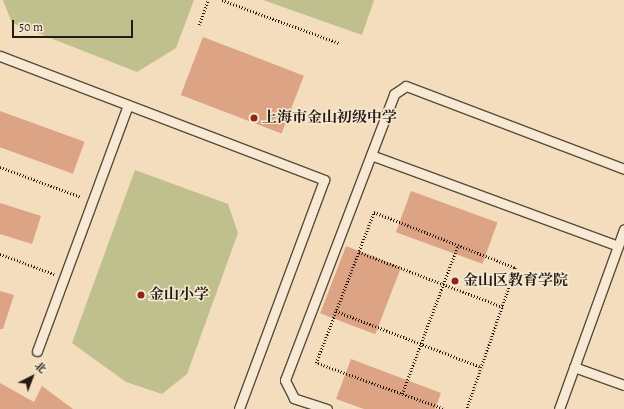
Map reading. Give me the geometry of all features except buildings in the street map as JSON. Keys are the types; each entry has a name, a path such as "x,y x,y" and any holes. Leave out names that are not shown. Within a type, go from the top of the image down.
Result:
{"lane":[{"path":"0,56 324,180 239,409"},
{"path":"327,409 294,398 286,380 394,94 406,86 624,169"},
{"path":"36,351 128,105"},
{"path":"371,155 618,246"},
{"path":"559,409 624,229"},
{"path":"574,367 624,385"}],"path":[{"path":"199,25 208,0"},
{"path":"222,0 339,43"},
{"path":"0,167 92,202"},
{"path":"443,409 316,363 374,212 516,268 467,409"},
{"path":"402,394 458,245"},
{"path":"359,252 503,307"},
{"path":"0,254 64,278"},
{"path":"336,311 481,367"}],"green space":[{"path":"3,0 194,0 176,48 137,72 12,23"},
{"path":"263,0 374,0 362,35"},
{"path":"135,170 228,204 238,233 187,374 162,394 126,382 72,343"}],"place":[{"name":"上海市金山初级中学","path":"254,118"},
{"name":"金山区教育学院","path":"455,281"},
{"name":"金山小学","path":"141,295"}]}
